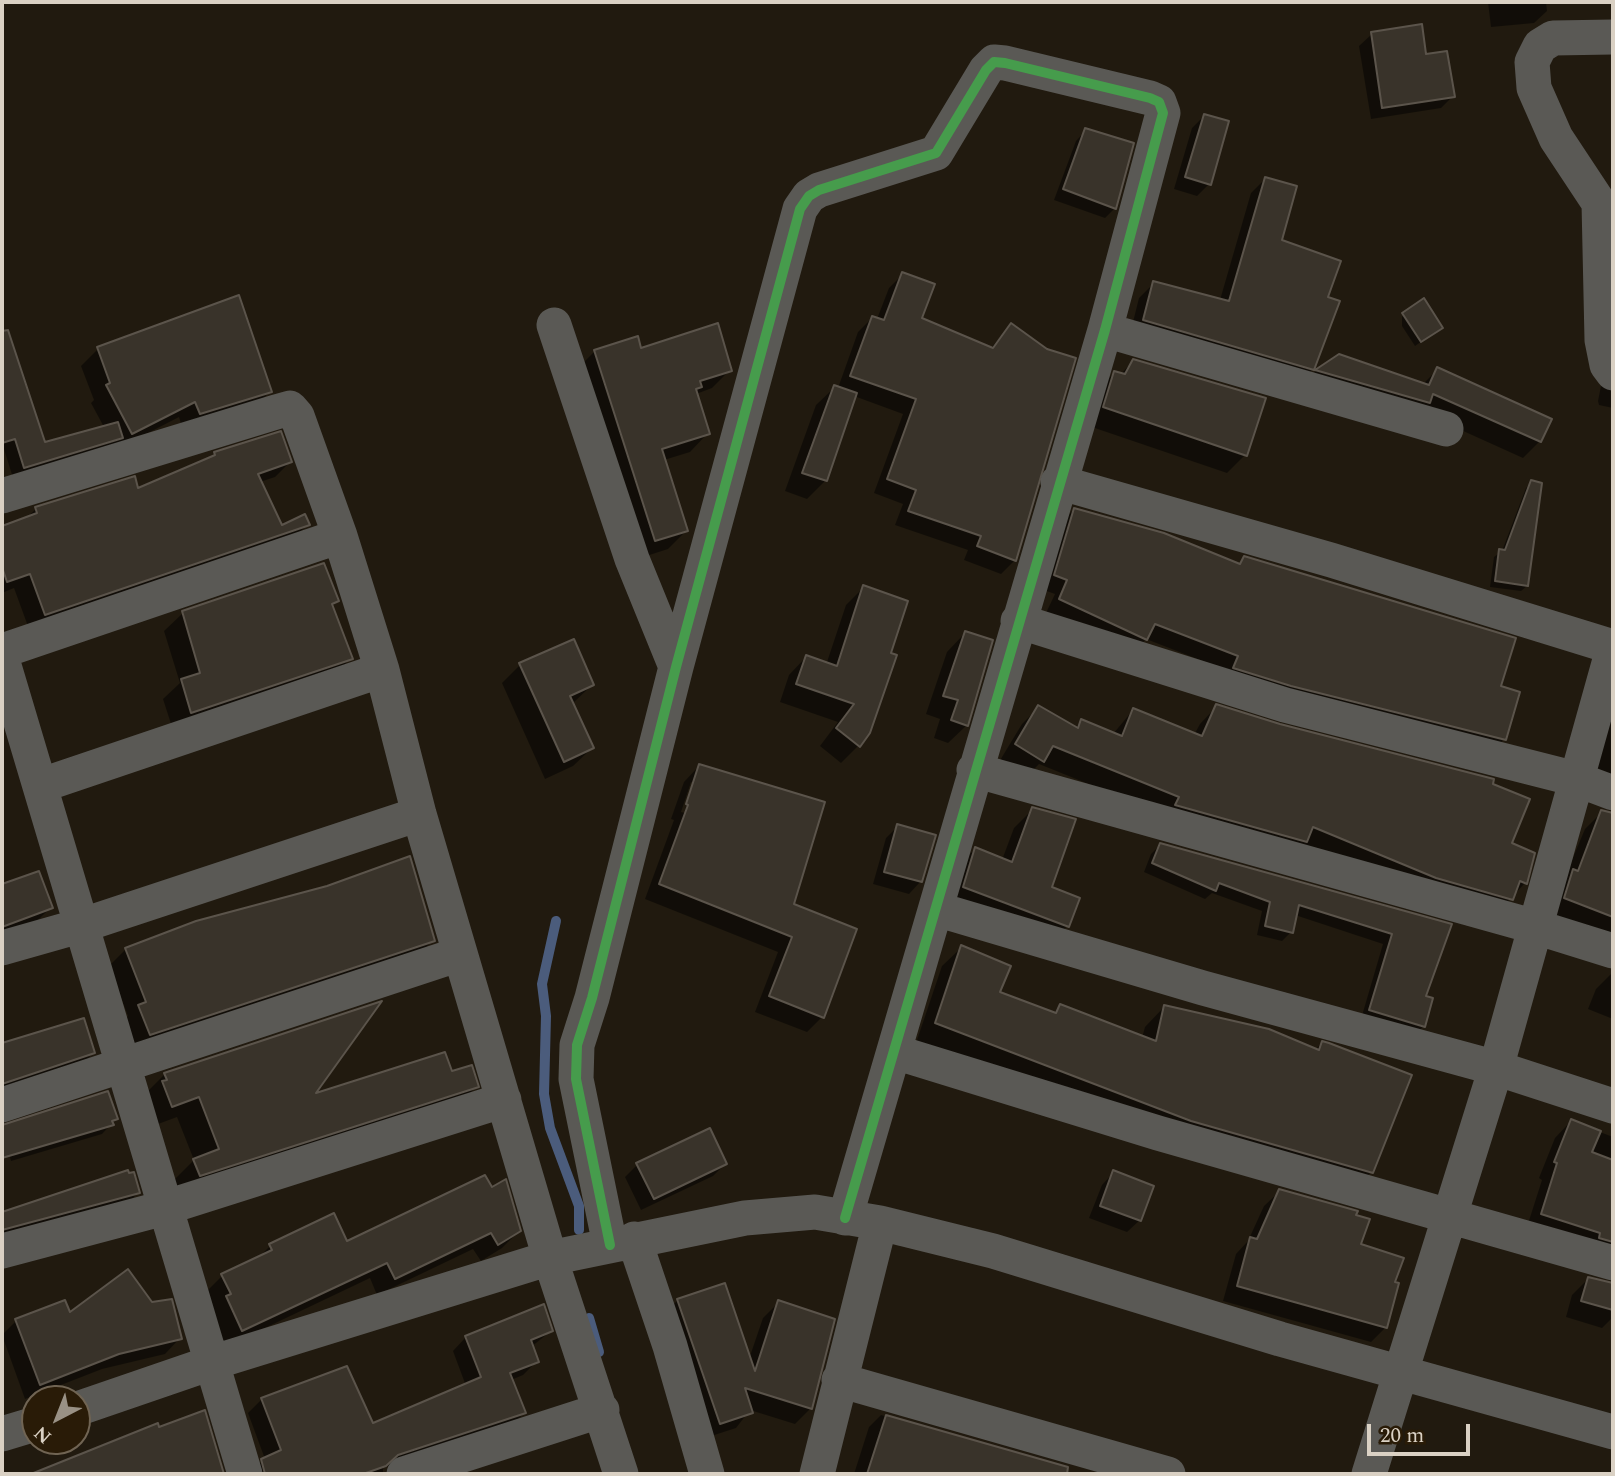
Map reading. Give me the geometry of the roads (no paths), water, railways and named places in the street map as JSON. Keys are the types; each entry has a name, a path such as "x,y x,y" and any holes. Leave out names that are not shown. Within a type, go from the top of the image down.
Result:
{"street":[{"path":"1613,37 1553,38 1540,46 1532,62 1534,88 1556,138 1606,194 1602,340 1607,365 1613,373"},
{"path":"707,1474 670,1346 622,1242 576,1079 577,1045 592,999 676,667 800,209 808,196 819,190 936,153 993,62 1066,75 1160,102 1163,113 1105,330 1058,482 845,1218"},
{"path":"554,326 632,559 676,667"},
{"path":"1105,330 1446,429"},
{"path":"2,496 290,408 297,415 340,536 382,670 419,814 550,1258 621,1474"},
{"path":"1058,482 1331,560 1613,648 1496,1068 1369,1474"},
{"path":"2,651 340,536"},
{"path":"1018,621 1285,705 1576,779 1613,793"},
{"path":"2,659 42,785 244,1474"},
{"path":"42,785 382,670"},
{"path":"974,770 1536,927 1613,951"},
{"path":"2,948 83,925 419,814"},
{"path":"936,909 1203,988 1496,1068 1613,1105"},
{"path":"2,1105 460,954"},
{"path":"894,1052 1158,1133 1613,1263"},
{"path":"2,1251 164,1208 504,1100"},
{"path":"91,1404 211,1363 550,1258 622,1242 781,1214 815,1212 880,1223 993,1251 1399,1373 1613,1432"},
{"path":"817,1474 880,1223"},
{"path":"839,1380 1168,1474"},
{"path":"404,1474 602,1410"},
{"path":"2,1434 21,1428"}],"waterway":[{"path":"556,921 542,984 546,1016 544,1094 550,1128 579,1206 579,1230"},
{"path":"589,1318 599,1352"}]}
